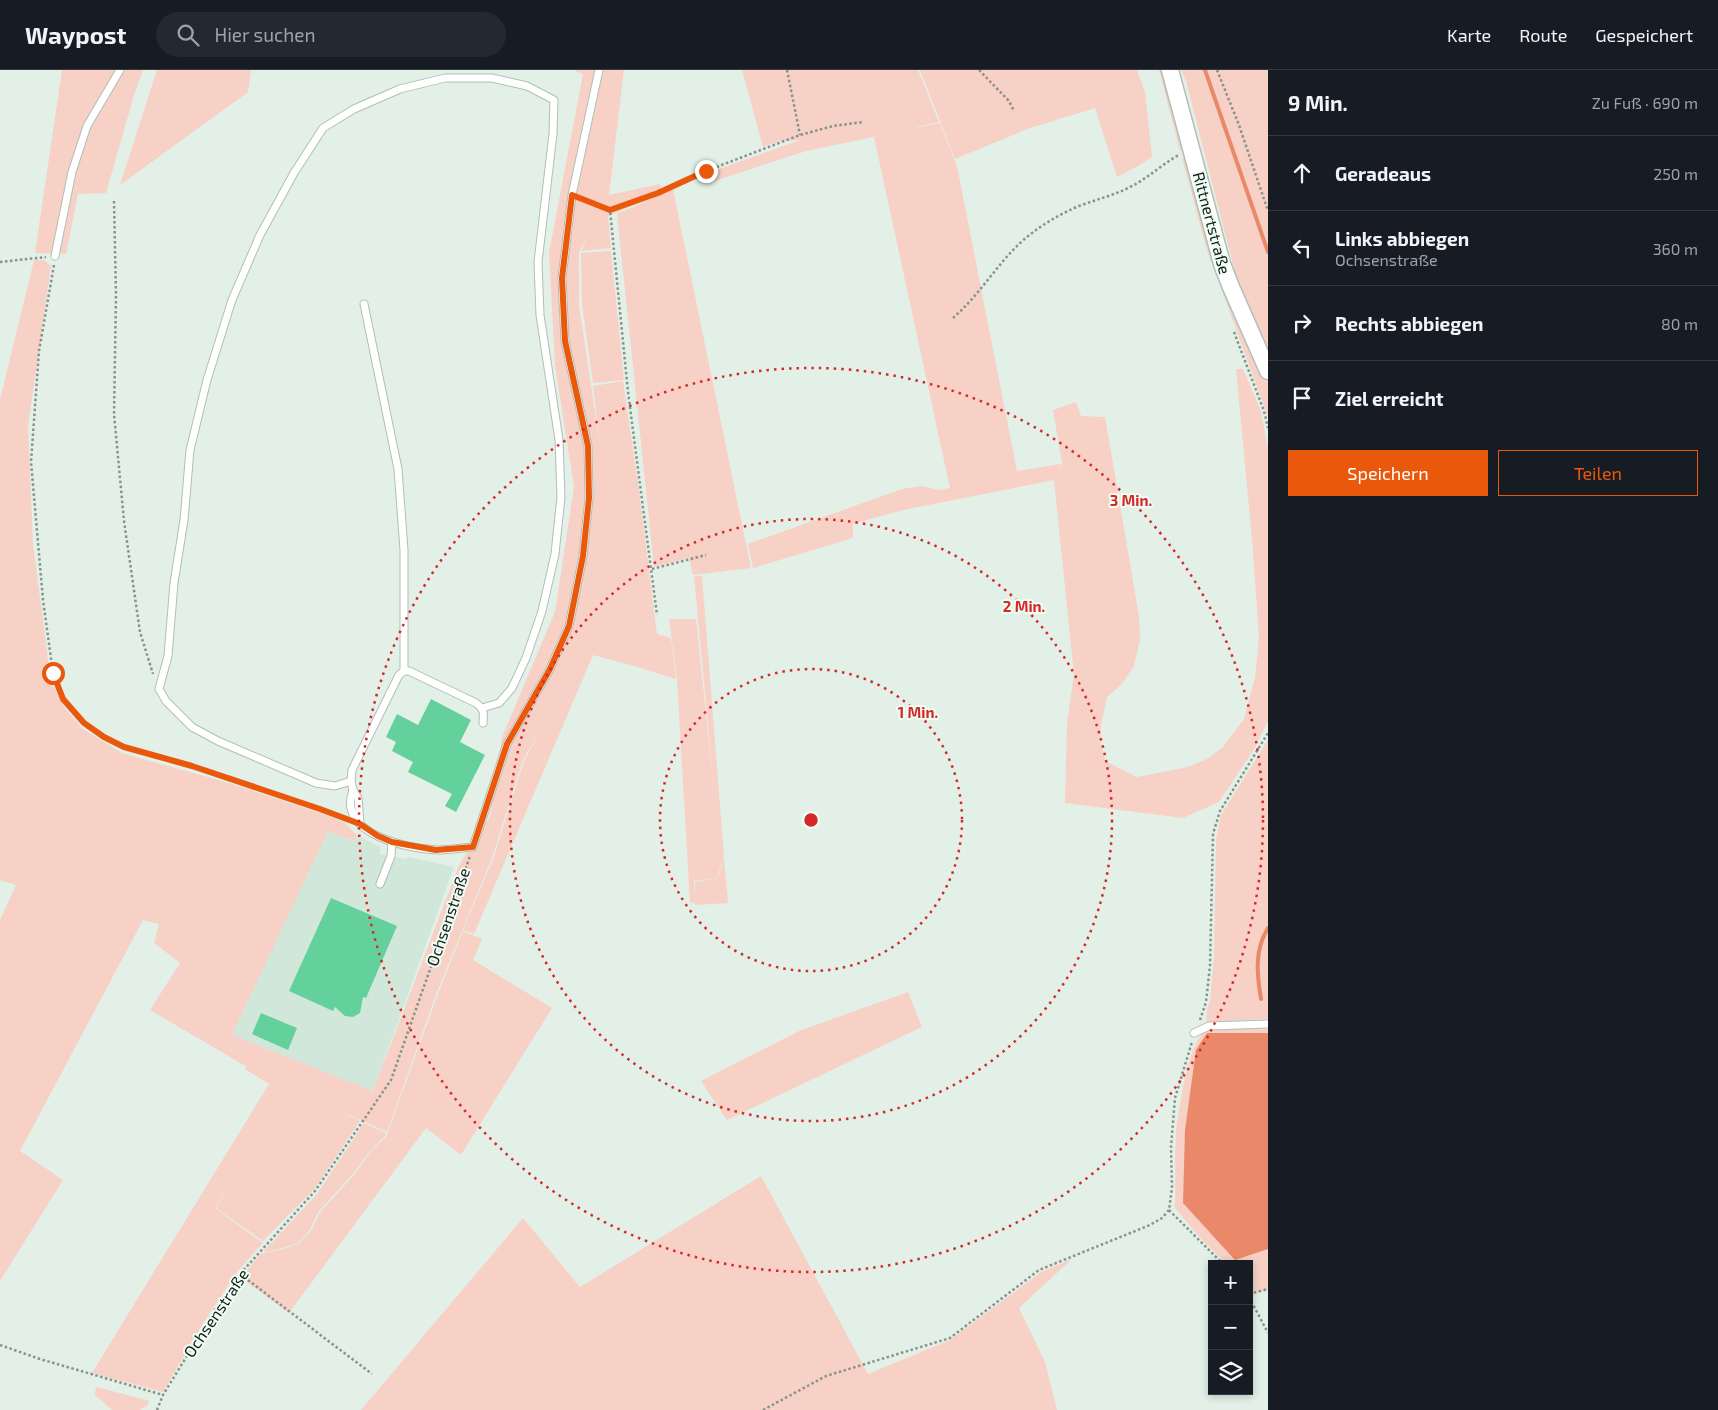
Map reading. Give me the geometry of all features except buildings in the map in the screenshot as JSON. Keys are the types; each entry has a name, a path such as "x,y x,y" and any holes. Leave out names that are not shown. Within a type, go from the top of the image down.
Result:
{"street":[{"name":"Rittnertstraße","path":"1170,70 1222,264 1268,371"}],"lane":[{"path":"55,256 72,172 87,126 120,70"},
{"name":"Ochsenstraße","path":"473,847 507,744 550,669 569,626 583,556 589,498 588,446 565,341 562,278 572,195 599,70"},
{"path":"351,781 335,786 316,783 218,741 192,727 166,701 159,689 168,656 174,582 184,520 190,450 207,380 232,300 260,235 294,173 324,128 354,109 400,89 445,78 492,78 527,86 554,100 554,134 538,262 540,315 559,440 561,497 555,554 542,611 526,658 512,688 499,703 482,708"},
{"path":"364,304 398,470 404,550 404,671"},
{"path":"473,847 436,850 392,842 378,836 360,824 353,814 350,798 352,790 351,781 352,770 399,675 404,671 420,675 476,703 482,708 484,714 482,723"},
{"path":"380,884 391,856 392,842"},
{"path":"1194,1034 1209,1026 1268,1024"}],"path":[{"path":"787,70 800,135"},
{"path":"978,70 1009,101 1014,111"},
{"path":"1217,70 1239,125 1268,211"},
{"path":"572,195 610,210 658,193 706,171 800,135 833,126 863,122"},
{"path":"953,318 965,308 1025,238 1049,221 1078,206 1127,189 1150,176 1179,155"},
{"path":"114,201 116,295 114,414 122,502 140,632 148,664 159,689"},
{"path":"610,210 628,392 657,615"},
{"path":"0,262 55,256 39,351 31,462 42,600 53,673 63,699 84,723 104,737 124,747 192,766 360,824"},
{"path":"652,568 706,555"},
{"path":"763,1410 826,1376 950,1338 1039,1270 1150,1226 1162,1218 1169,1210 1172,1188 1171,1147 1175,1098 1194,1034 1206,1002 1210,966 1213,834 1220,811 1268,734"},
{"name":"Ochsenstraße","path":"157,1410 163,1395 200,1333 240,1274 315,1191 391,1080 473,847"},
{"path":"1169,1210 1219,1260"},
{"path":"240,1274 372,1374"},
{"path":"1253,1293 1268,1289"},
{"path":"1253,1305 1268,1333"},
{"path":"0,1345 40,1359 163,1395"}],"shaded area":[{"path":"62,70 143,70 106,193 78,194 66,254 35,253"},
{"path":"157,70 251,70 248,92 120,185"},
{"path":"574,70 624,70 609,195 660,184 662,193 608,216 611,248 581,251 589,233 579,252 579,305 600,445 593,386 623,381 657,634 671,638 676,679 631,665 630,663 630,665 593,655 474,934 463,930 493,859 524,761 542,728 523,760 492,858 437,992 387,1132 335,1109 360,1121 315,1188 263,1241 216,1208 231,1183 215,1208 263,1243 237,1272 202,1325 163,1392 92,1373 269,1084 245,1069 247,1067 150,1010 180,963 154,943 159,924 143,920 20,1151 63,1180 0,1281 0,920 16,885 0,880 0,400 34,260 44,260 51,266 28,427 33,544 51,681 64,707 83,729 122,753 229,783 323,814 344,822 357,835 355,841 328,831 232,1035 373,1091 459,865 490,817 502,737 555,612 574,487 555,365 549,253 583,74"},
{"path":"742,70 918,70 939,122 904,131 940,123 957,166 1017,471 1061,464 1059,471 1062,464 1053,410 1076,402 1081,416 1105,417 1139,616 1140,639 1134,666 1121,685 1107,697 1101,725 1101,743 1105,761 1137,777 1188,767 1207,759 1223,747 1244,719 1255,677 1259,637 1236,369 1243,369 1261,411 1268,448 1268,721 1253,751 1219,802 1183,818 1065,803 1067,723 1074,674 1054,480 903,510 853,524 853,538 753,568 748,544 902,489 922,486 939,490 950,488 874,137 806,151 708,183 705,174 800,140 780,141 763,147"},
{"path":"920,70 1137,70 1145,92 1152,157 1117,177 1095,108 1030,128 955,159"},
{"path":"1159,70 1165,70 1186,148 1180,151"},
{"path":"1181,70 1268,70 1268,348 1237,280 1186,81"},
{"path":"1188,156 1234,309 1268,383 1268,417 1206,247 1182,158"},
{"path":"673,189 751,568 693,575 689,558 654,567 617,214"},
{"path":"611,251 624,380 593,383 582,305 581,253"},
{"path":"694,576 702,576 724,856 717,878 694,881 695,898 695,882 718,878 724,858 728,903 695,905 695,902 690,903 677,679 669,619 696,619 714,790"},
{"path":"1268,740 1268,1019 1206,1022 1214,957 1216,839 1221,815"},
{"path":"328,830 354,841 357,835 380,847 380,854 406,859 408,857 454,867 373,1091 232,1035"},
{"path":"463,931 482,939 473,960 552,1008 461,1155 426,1128 289,1313 241,1278 260,1254 300,1243 312,1229 321,1211 354,1175 372,1150 386,1137"},
{"path":"908,992 922,1027 727,1120 701,1081 799,1031"},
{"path":"1224,1028 1268,1029 1268,1290 1253,1294 1253,1260 1223,1260 1202,1240 1175,1208 1176,1135 1189,1064 1198,1039 1204,1032"},
{"path":"1207,1033 1268,1033 1268,1249 1235,1260 1183,1203 1185,1130 1196,1050"},
{"path":"364,1123 386,1133 385,1136 319,1211 310,1229 300,1242 287,1247 264,1251 317,1194"},
{"path":"761,1176 868,1374 950,1340 1041,1272 1072,1259 1019,1308 1045,1362 1057,1410 361,1410 523,1218 580,1287"},
{"path":"97,1387 149,1401 148,1405 140,1410 112,1410 94,1394"}],"waterway":[{"path":"1205,70 1268,252"},
{"path":"1261,999 1258,963 1260,945 1268,928"}],"route":[{"path":"53,673 63,699 84,723 104,737 124,747 192,766 320,809 360,824 365,829 392,842 436,850 473,847 507,744 550,669 569,626 583,556 589,498 588,446 565,341 562,278 572,195 610,210 658,193 706,171"}]}
